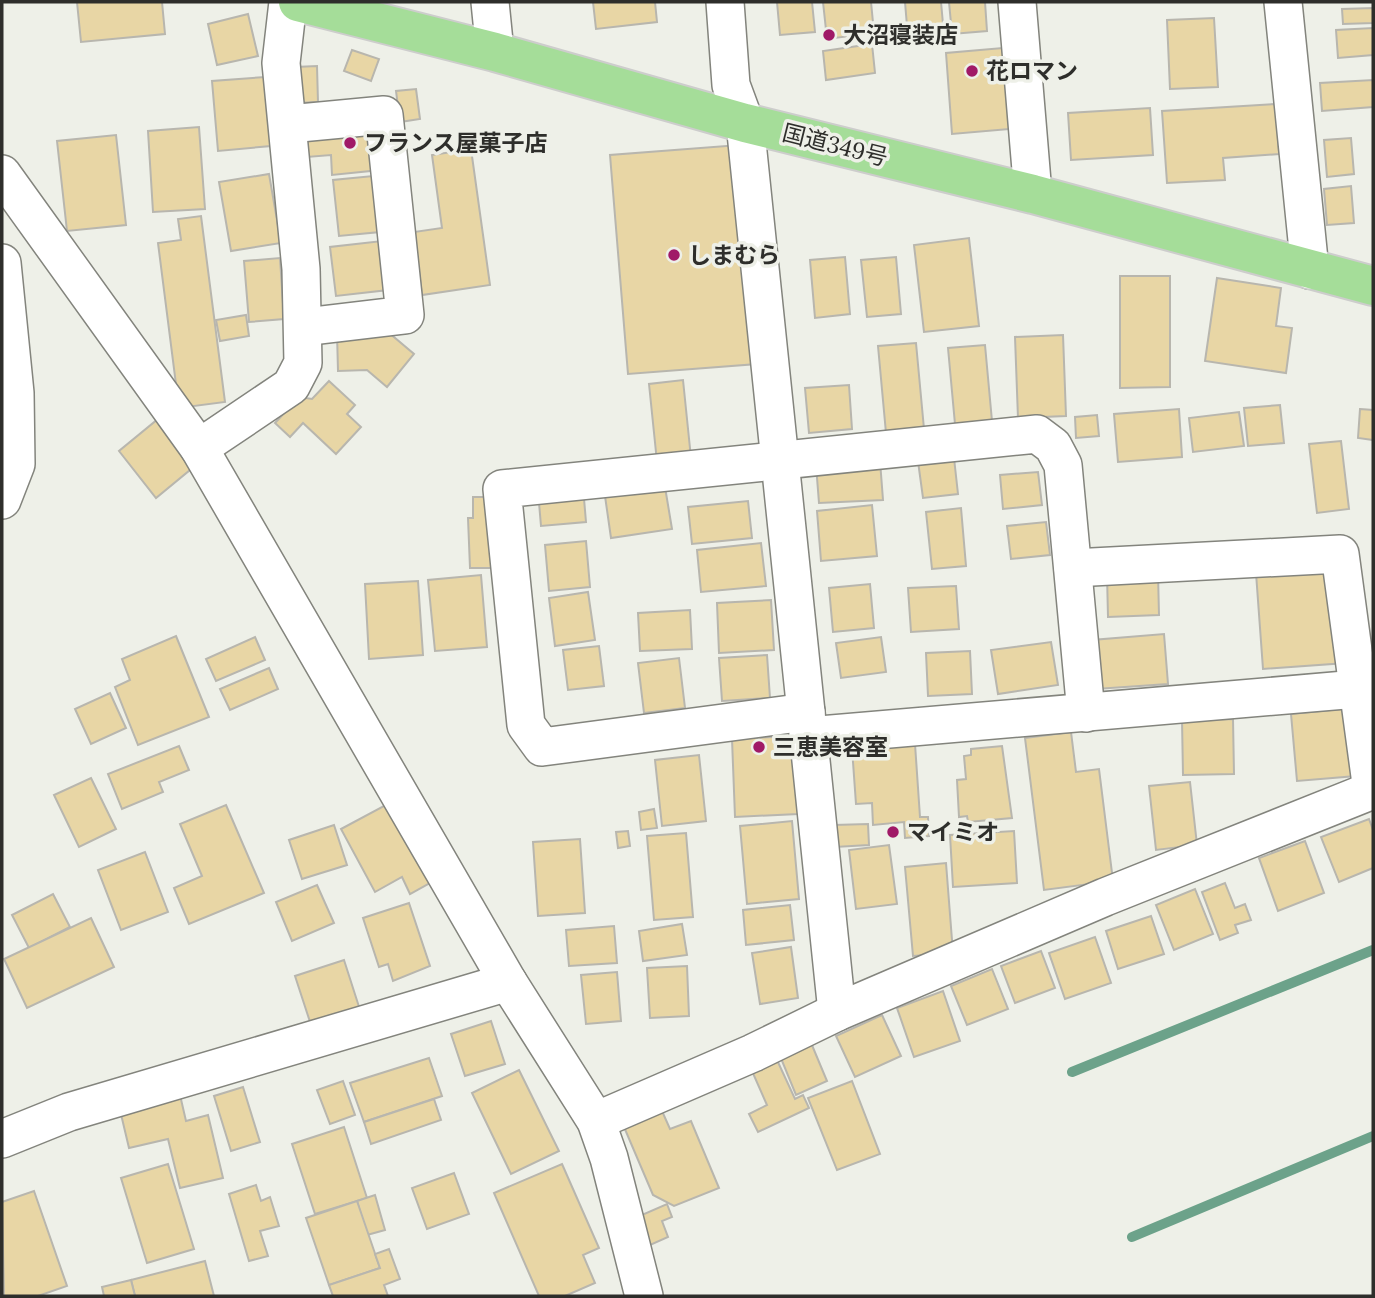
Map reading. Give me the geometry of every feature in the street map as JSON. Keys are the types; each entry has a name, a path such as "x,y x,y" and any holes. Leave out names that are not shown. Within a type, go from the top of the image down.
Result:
{"highway":[{"name":"国道349号","path":"298,2 495,52 746,123 1033,194 1373,286"}],"street":[{"path":"199,449 291,386 303,363 304,327 289,124 281,63 288,2"},
{"path":"490,2 495,52"},
{"path":"725,2 731,85 746,123 837,1012"},
{"path":"1017,2 1033,194"},
{"path":"1283,2 1310,270"},
{"path":"289,124 384,115 405,316 304,327"},
{"path":"2,174 199,449 508,982 596,1121 609,1158 644,1296"},
{"path":"2,263 15,393 16,464 2,500"},
{"path":"1086,713 1063,465 1053,446 1037,434 502,489 526,725 542,747 807,724 1086,713 1357,689"},
{"path":"596,1121 753,1054 837,1012 1105,897 1372,790 1340,554 1073,568"},
{"path":"2,1139 69,1112 508,982"}],"building":[{"path":"77,2 162,2 165,34 81,42"},
{"path":"593,2 655,2 657,22 596,29"},
{"path":"777,2 812,2 815,32 780,35"},
{"path":"823,2 871,2 874,33 827,39"},
{"path":"905,2 941,2 944,35 908,38"},
{"path":"949,2 985,2 987,31 952,34"},
{"path":"1373,8 1373,23 1343,24 1342,9"},
{"path":"248,14 258,56 217,65 208,24"},
{"path":"1214,18 1218,87 1170,89 1167,20"},
{"path":"1373,28 1373,55 1338,58 1336,30"},
{"path":"872,44 875,73 826,80 823,51"},
{"path":"1014,47 1022,128 952,134 946,53"},
{"path":"352,50 379,59 371,81 344,71"},
{"path":"317,66 318,102 296,103 295,67"},
{"path":"265,77 271,146 218,151 212,81"},
{"path":"1373,80 1373,107 1322,111 1320,83"},
{"path":"416,89 420,119 400,122 396,91"},
{"path":"1276,104 1279,154 1223,158 1225,180 1167,183 1162,111"},
{"path":"1150,108 1153,155 1071,160 1068,113"},
{"path":"375,121 380,170 332,175 331,155 307,157 304,129"},
{"path":"199,127 205,209 153,212 148,131"},
{"path":"116,135 126,225 67,231 57,141"},
{"path":"1351,138 1354,174 1327,177 1324,140"},
{"path":"739,145 757,364 628,374 610,155"},
{"path":"471,149 490,285 422,295 414,232 442,228 432,155"},
{"path":"269,174 281,243 231,251 219,182"},
{"path":"373,176 380,232 339,236 333,180"},
{"path":"1351,186 1354,223 1327,225 1324,189"},
{"path":"201,216 225,402 179,408 158,243 181,240 178,219"},
{"path":"969,238 979,326 924,332 914,245"},
{"path":"382,241 388,290 336,296 330,247"},
{"path":"845,257 850,314 815,318 810,260"},
{"path":"896,257 901,314 867,317 861,260"},
{"path":"280,258 284,319 249,322 244,261"},
{"path":"1120,276 1170,276 1170,387 1120,388"},
{"path":"1217,278 1281,288 1276,326 1292,328 1286,373 1205,361"},
{"path":"246,315 249,336 220,341 216,320"},
{"path":"388,332 414,354 387,387 367,370 338,371 337,333"},
{"path":"1063,335 1066,416 1018,418 1015,337"},
{"path":"916,343 924,429 886,433 878,346"},
{"path":"985,345 993,432 956,435 948,348"},
{"path":"683,380 691,458 657,462 649,384"},
{"path":"329,381 355,405 347,414 361,427 336,454 303,423 290,437 275,423 299,397 312,399"},
{"path":"849,385 852,429 809,433 805,388"},
{"path":"1280,405 1284,443 1248,446 1244,408"},
{"path":"1179,409 1182,457 1118,462 1114,414"},
{"path":"1360,409 1373,410 1373,440 1358,438"},
{"path":"1239,412 1244,446 1193,452 1189,418"},
{"path":"1097,415 1099,436 1076,438 1075,417"},
{"path":"158,419 196,465 156,498 119,451"},
{"path":"1341,441 1349,509 1317,513 1309,444"},
{"path":"953,449 958,494 923,498 917,454"},
{"path":"880,461 883,500 819,503 816,465"},
{"path":"1038,472 1042,505 1003,509 1000,475"},
{"path":"664,481 672,529 611,538 604,489"},
{"path":"583,487 586,522 541,526 538,491"},
{"path":"473,497 500,497 502,568 470,568 468,518 473,518"},
{"path":"748,501 752,538 692,544 688,507"},
{"path":"872,505 877,556 821,561 817,511"},
{"path":"961,508 966,566 932,569 926,512"},
{"path":"1046,522 1050,555 1011,559 1007,526"},
{"path":"586,541 590,587 549,591 545,545"},
{"path":"761,543 766,586 701,592 697,550"},
{"path":"1339,568 1346,663 1263,669 1256,573"},
{"path":"1158,573 1159,615 1108,617 1107,575"},
{"path":"481,575 487,647 435,651 428,580"},
{"path":"418,581 423,655 369,659 365,584"},
{"path":"870,584 874,628 833,632 829,588"},
{"path":"956,586 959,629 911,632 908,588"},
{"path":"588,592 595,640 555,646 549,598"},
{"path":"771,600 774,650 719,653 717,603"},
{"path":"690,610 692,649 640,651 638,613"},
{"path":"1164,634 1168,684 1096,689 1092,640"},
{"path":"176,636 209,717 138,745 115,687 130,680 122,659"},
{"path":"255,637 265,660 216,681 206,659"},
{"path":"881,637 886,672 841,678 836,643"},
{"path":"1051,642 1058,685 998,694 991,650"},
{"path":"599,646 604,686 568,690 563,650"},
{"path":"970,651 972,694 928,696 926,653"},
{"path":"767,655 770,698 722,701 719,658"},
{"path":"679,658 685,708 644,713 638,663"},
{"path":"269,668 278,689 230,710 220,689"},
{"path":"110,693 126,728 91,744 75,709"},
{"path":"1351,708 1356,776 1297,781 1291,714"},
{"path":"1233,719 1234,774 1183,775 1182,720"},
{"path":"1071,732 1076,772 1099,769 1113,881 1044,890 1025,738"},
{"path":"794,736 798,814 735,817 732,739"},
{"path":"915,744 920,817 928,817 929,836 905,838 904,822 873,825 872,803 856,804 852,748"},
{"path":"179,746 189,770 159,782 163,792 122,809 108,774"},
{"path":"1002,746 1012,818 968,822 967,816 959,817 957,780 966,779 964,756 971,755 971,749"},
{"path":"699,755 706,821 662,826 655,760"},
{"path":"91,778 116,829 79,847 54,795"},
{"path":"1190,782 1197,845 1156,850 1149,786"},
{"path":"395,800 437,879 410,894 402,877 375,892 341,829"},
{"path":"226,805 264,893 189,924 174,888 202,876 180,824"},
{"path":"654,809 657,828 641,830 639,812"},
{"path":"1369,819 1373,830 1373,868 1339,882 1321,837"},
{"path":"792,821 799,899 747,904 740,826"},
{"path":"868,824 869,845 835,847 834,825"},
{"path":"334,825 347,865 302,879 289,840"},
{"path":"628,831 630,846 618,848 616,832"},
{"path":"1014,831 1017,883 953,887 950,835"},
{"path":"686,833 693,917 654,920 647,836"},
{"path":"580,839 585,913 538,916 533,842"},
{"path":"1305,841 1324,893 1278,911 1259,858"},
{"path":"889,845 897,904 856,909 849,850"},
{"path":"145,852 168,912 121,930 98,870"},
{"path":"946,863 953,953 913,956 905,867"},
{"path":"1225,883 1235,908 1245,904 1251,920 1235,925 1238,933 1220,940 1202,892"},
{"path":"317,885 334,923 292,941 276,902"},
{"path":"1195,889 1213,934 1174,950 1156,905"},
{"path":"53,894 70,927 29,948 12,915"},
{"path":"409,903 430,966 393,981 388,964 379,967 363,918"},
{"path":"790,905 794,940 746,945 743,910"},
{"path":"1151,916 1164,954 1118,969 1106,931"},
{"path":"91,918 114,967 27,1008 4,959"},
{"path":"682,924 687,955 643,961 639,931"},
{"path":"614,926 617,963 569,966 566,930"},
{"path":"1095,937 1111,983 1065,999 1049,953"},
{"path":"791,947 798,998 760,1004 752,953"},
{"path":"1041,951 1055,988 1015,1003 1001,966"},
{"path":"344,960 361,1013 312,1028 295,976"},
{"path":"687,966 689,1016 650,1018 647,968"},
{"path":"992,969 1008,1009 967,1025 951,986"},
{"path":"617,972 621,1021 586,1024 581,975"},
{"path":"943,991 960,1041 914,1057 897,1008"},
{"path":"882,1015 901,1056 855,1077 836,1036"},
{"path":"491,1021 505,1064 465,1076 451,1034"},
{"path":"809,1038 827,1081 796,1095 778,1051"},
{"path":"429,1058 442,1096 364,1122 350,1083"},
{"path":"777,1060 795,1099 803,1095 809,1108 758,1132 749,1114 767,1105 752,1071"},
{"path":"519,1070 559,1151 511,1174 472,1093"},
{"path":"343,1081 355,1115 330,1124 317,1090"},
{"path":"852,1081 880,1154 837,1170 808,1098"},
{"path":"243,1087 260,1142 231,1151 214,1096"},
{"path":"180,1095 186,1121 208,1115 223,1178 180,1188 168,1139 129,1148 120,1110"},
{"path":"434,1099 441,1120 371,1144 364,1122"},
{"path":"662,1111 670,1129 691,1121 719,1188 674,1206 653,1195 624,1127"},
{"path":"344,1127 367,1198 315,1214 292,1144"},
{"path":"168,1164 194,1249 147,1263 121,1178"},
{"path":"562,1164 599,1248 583,1255 595,1283 565,1296 539,1296 494,1193"},
{"path":"454,1173 469,1214 427,1229 412,1188"},
{"path":"256,1185 261,1201 270,1197 279,1226 260,1231 268,1256 249,1261 229,1194"},
{"path":"34,1191 67,1286 38,1296 4,1296 2,1202"},
{"path":"375,1195 385,1230 367,1235 357,1201"},
{"path":"357,1201 380,1268 329,1285 306,1218"},
{"path":"667,1204 672,1217 662,1221 668,1237 639,1250 628,1221"},
{"path":"389,1249 400,1279 384,1285 388,1296 333,1296 329,1285 380,1268 375,1254"},
{"path":"205,1261 214,1296 135,1296 131,1280"},
{"path":"131,1280 135,1296 104,1296 102,1287"}],"waterway":[{"path":"1072,1072 1373,950"},
{"path":"1132,1237 1373,1136"}],"place":[{"name":"大沼寝装店","path":"829,35"},
{"name":"花ロマン","path":"972,71"},
{"name":"フランス屋菓子店","path":"350,143"},
{"name":"しまむら","path":"674,255"},
{"name":"三恵美容室","path":"759,747"},
{"name":"マイミオ","path":"893,832"}]}
